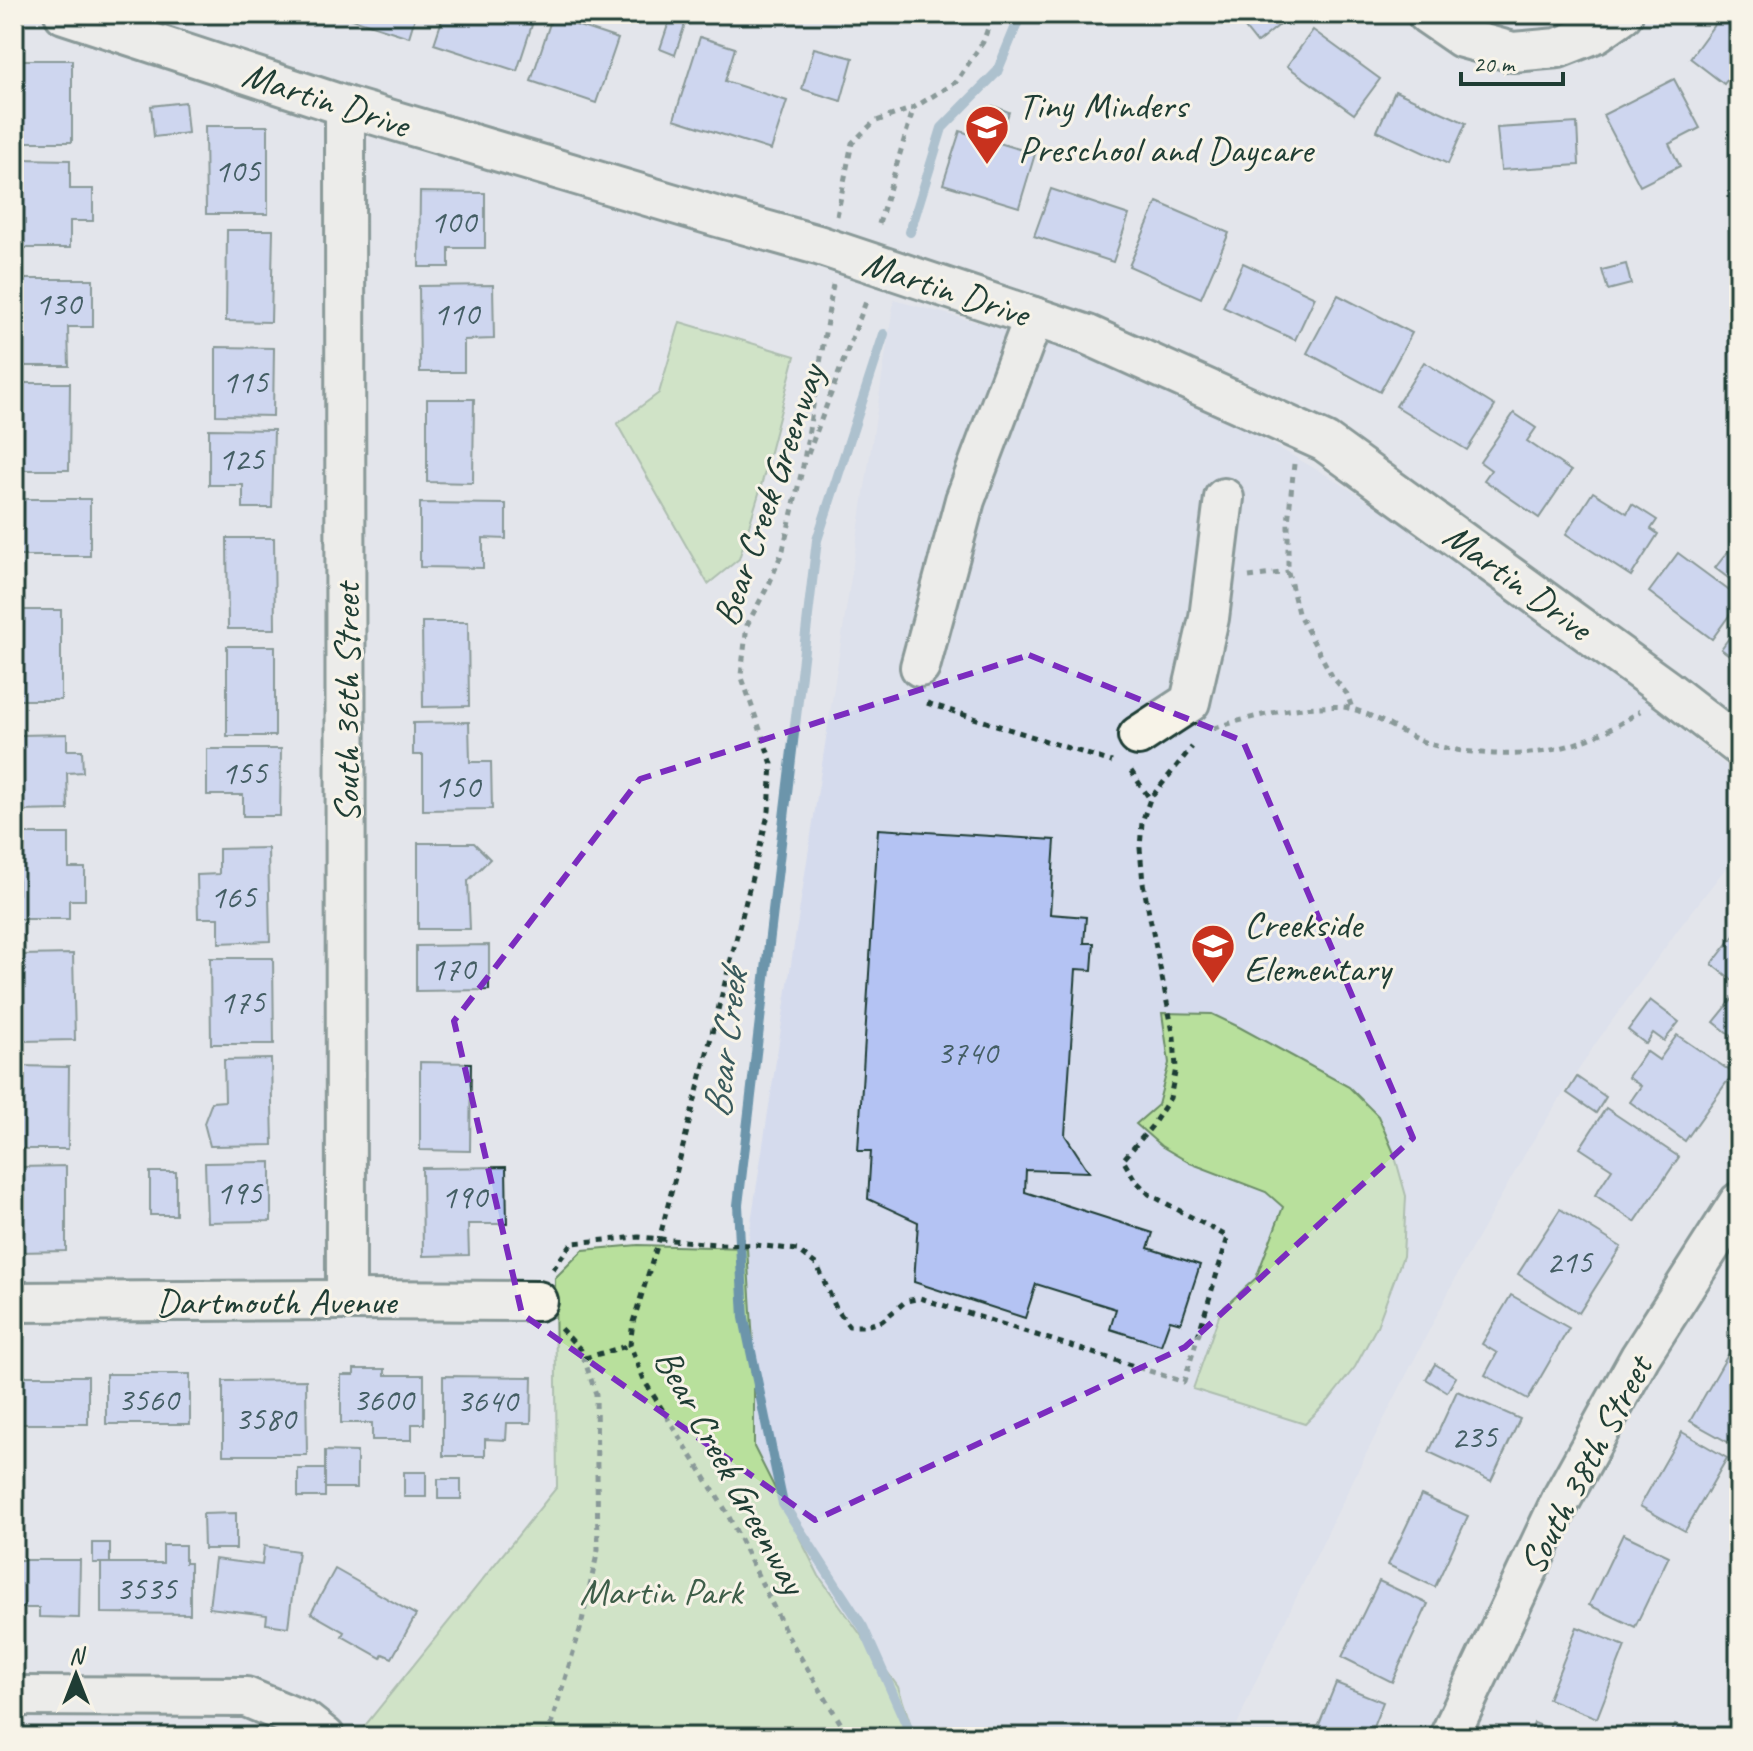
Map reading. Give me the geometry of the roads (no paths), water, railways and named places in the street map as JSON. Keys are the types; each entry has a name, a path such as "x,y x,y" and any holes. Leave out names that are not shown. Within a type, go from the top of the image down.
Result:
{"street":[{"name":"Martin Drive","path":"64,14 345,106 818,245 1088,335 1325,442 1667,690 1739,746"},
{"path":"1427,14 1462,38 1513,52 1558,48 1596,33 1623,14"},
{"name":"South 36th Street","path":"345,106 346,1300"},
{"path":"920,667 965,500 1034,317"},
{"path":"1138,736 1190,702 1209,618 1224,498"},
{"name":"South 38th Street","path":"1449,1737 1561,1500 1640,1357 1739,1202"},
{"name":"Dartmouth Avenue","path":"14,1302 538,1301"},
{"path":"14,1696 246,1697 306,1722 325,1737"}],"waterway":[{"name":"Bear Creek","path":"910,232 942,128 997,72 1021,14"},
{"name":"Bear Creek","path":"884,334 817,540 738,1205 744,1318 783,1504 863,1627 912,1737"}],"place":[{"name":"Tiny Minders Preschool and Daycare","path":"987,166"},
{"name":"Creekside Elementary","path":"1213,985"}],"park label":[{"name":"Martin Park","path":"661,1591"}]}
